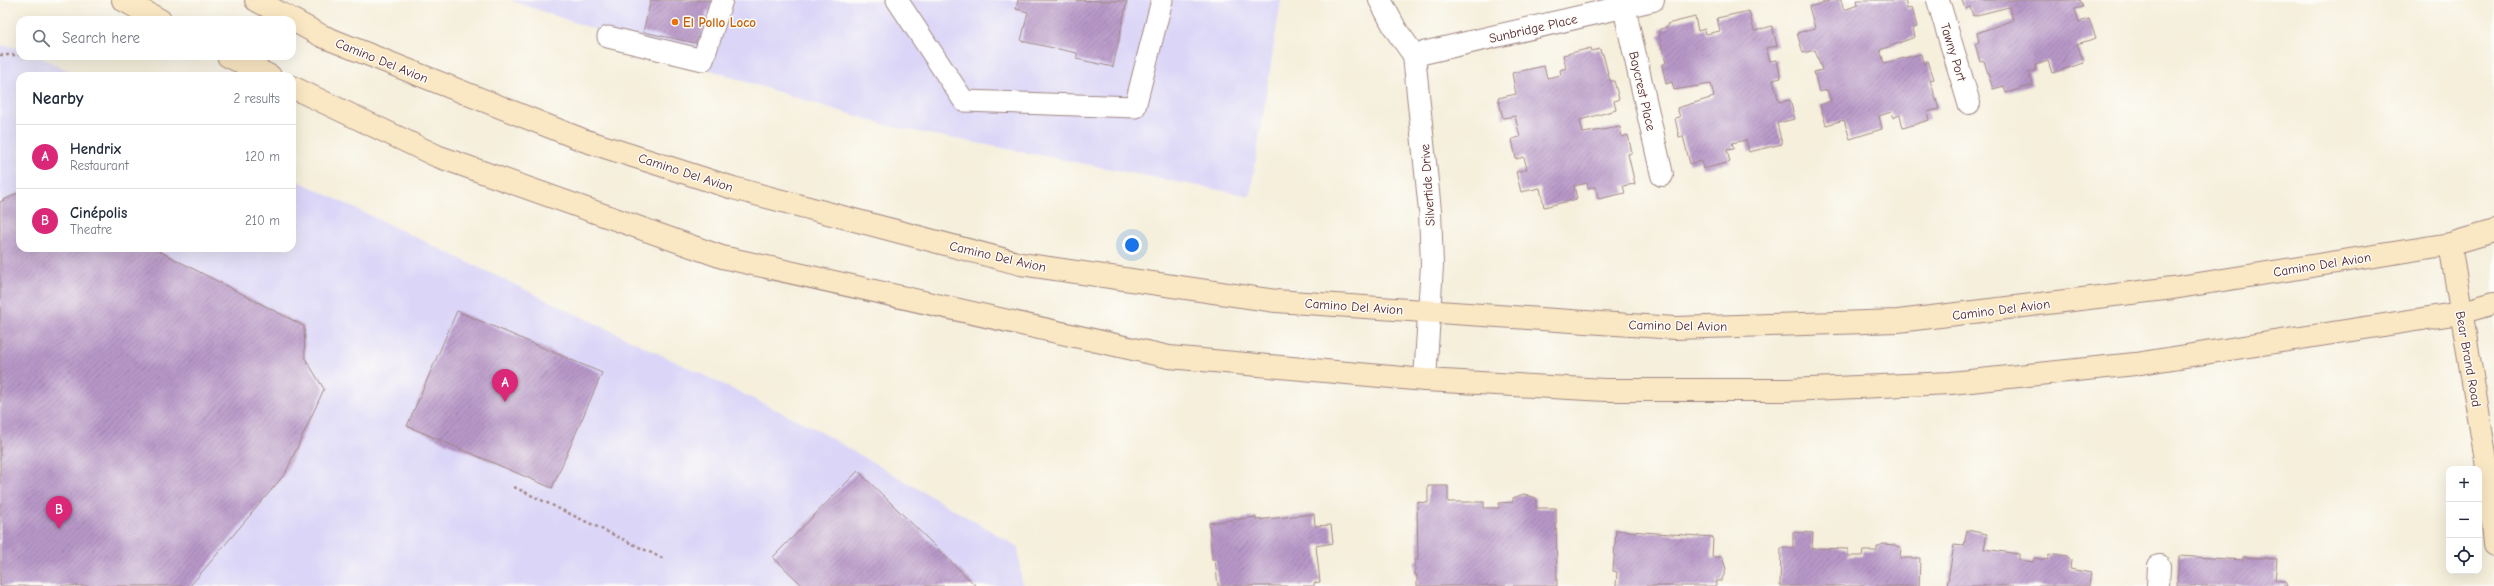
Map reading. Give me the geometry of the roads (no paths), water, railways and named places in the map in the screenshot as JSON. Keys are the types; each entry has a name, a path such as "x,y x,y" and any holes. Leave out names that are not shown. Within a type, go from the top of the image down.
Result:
{"main road":[{"path":"123,0 153,16"},
{"name":"Camino Del Avion","path":"256,0 285,16"},
{"name":"Camino Del Avion","path":"296,22 322,36 583,140 733,188 1021,264 1276,301 1675,328 1898,321 2173,288 2450,244 2494,231"},
{"path":"236,60 262,72"},
{"path":"296,89 437,156 722,257 1169,357 1425,380 1613,390 1788,390 1951,383 2135,364 2460,313 2494,303"},
{"name":"Bear Brand Road","path":"2450,244 2460,313 2486,460 2494,545"}],"street":[{"name":"Silvertide Drive","path":"1380,0 1396,30 1414,55 1430,211 1432,265 1425,380"},
{"name":"Sunbridge Place","path":"1414,55 1653,0"},
{"name":"Tawny Port","path":"1938,0 1970,103"},
{"name":"Baycrest Place","path":"1624,7 1662,175"}],"lane":[{"path":"608,38 703,60 722,0"},
{"path":"897,0 964,101 1135,107 1162,0"}],"place":[{"name":"El Pollo Loco","path":"675,22"},
{"name":"Hendrix","path":"505,402"},
{"name":"Cinépolis","path":"59,529"}]}
